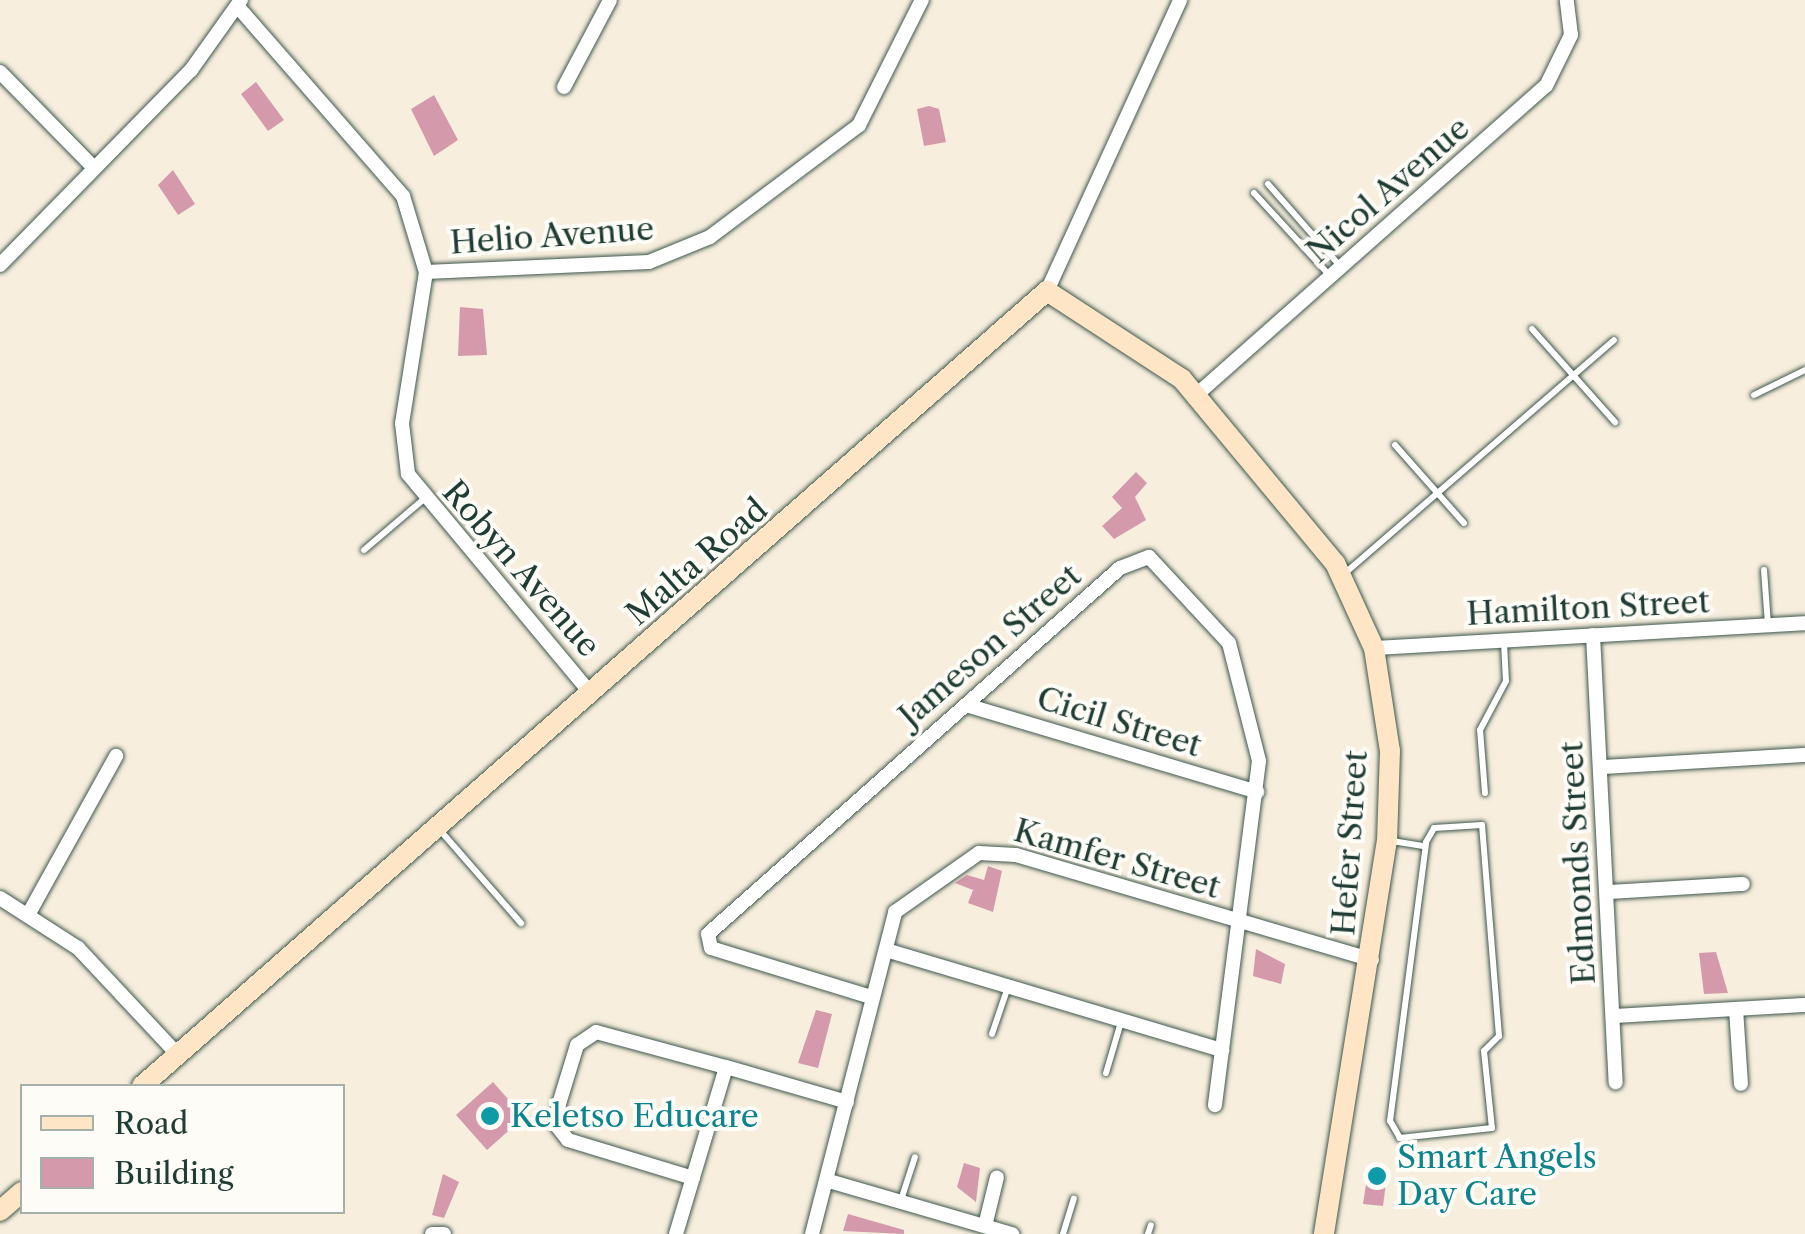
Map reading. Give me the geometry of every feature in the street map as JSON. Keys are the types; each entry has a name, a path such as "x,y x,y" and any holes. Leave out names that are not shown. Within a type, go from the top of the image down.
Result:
{"street":[{"path":"564,88 610,0"},
{"name":"Helio Avenue","path":"426,272 649,262 710,237 860,125 922,0"},
{"name":"Malta Road","path":"144,1084 1047,291 1180,0"},
{"name":"Nicol Avenue","path":"1195,396 1555,75 1571,36 1568,0"},
{"path":"0,265 90,164 191,70 240,4"},
{"name":"Robyn Avenue","path":"240,4 395,181 426,272 401,440 424,499 591,694"},
{"path":"0,72 90,164"},
{"name":"Hefer Street","path":"1047,291 1153,353 1195,396 1343,575 1374,648 1390,751 1387,840 1372,960 1324,1234"},
{"name":"Jameson Street","path":"871,997 710,948 708,934 1120,568 1149,558 1233,651 1257,792 1215,1105"},
{"name":"Hamilton Street","path":"1374,648 1805,623"},
{"name":"Edmonds Street","path":"1593,635 1613,1016 1805,1006"},
{"name":"Cicil Street","path":"966,704 1257,792"},
{"path":"1602,767 1805,755"},
{"path":"28,914 116,756"},
{"name":"Kamfer Street","path":"812,1234 871,997 903,901 986,852 1372,960"},
{"path":"1608,892 1742,884"},
{"path":"0,898 91,960 178,1055"},
{"path":"886,950 1222,1050"},
{"path":"1736,1009 1741,1084"},
{"path":"1613,1016 1616,1082"},
{"path":"693,1178 568,1140 557,1126 559,1104 577,1045 596,1032 846,1102"},
{"path":"676,1234 726,1067"},
{"path":"985,1226 997,1177"},
{"path":"828,1180 1012,1234"},
{"path":"0,1211 20,1194"},
{"path":"945,1234 950,1216"},
{"path":"432,1234 444,1234"}],"lane":[{"path":"1268,184 1336,272"},
{"path":"1254,194 1336,272"},
{"path":"1532,329 1615,422"},
{"path":"1343,575 1614,340"},
{"path":"1754,396 1805,370"},
{"path":"1395,445 1464,523"},
{"path":"364,550 424,499"},
{"path":"1764,570 1768,625"},
{"path":"1485,793 1480,730 1506,681 1504,641"},
{"path":"438,828 521,924"},
{"path":"1434,828 1488,832 1499,1036 1484,1051 1493,1125 1400,1138 1390,1122 1425,846 1434,828"},
{"path":"1387,840 1425,846"},
{"path":"992,1034 1008,986"},
{"path":"1106,1074 1121,1021"},
{"path":"900,1201 915,1157"},
{"path":"1062,1234 1074,1200"},
{"path":"1148,1234 1152,1225"}],"building":[{"path":"256,82 284,120 268,131 241,94"},
{"path":"434,95 458,140 434,156 411,109"},
{"path":"917,109 939,109 946,142 924,146"},
{"path":"173,170 195,204 178,215 158,185"},
{"path":"460,307 483,309 487,355 458,356"},
{"path":"1136,472 1147,483 1135,497 1146,520 1114,539 1102,526 1122,508 1112,497"},
{"path":"988,866 1002,871 993,912 968,903 973,890 955,883 967,875 984,880"},
{"path":"1256,949 1285,964 1281,984 1253,976"},
{"path":"1716,952 1728,993 1704,994 1699,953"},
{"path":"816,1010 832,1014 818,1068 798,1063"},
{"name":"Keletso Educare","path":"493,1082 524,1117 487,1150 456,1115"},
{"path":"964,1163 980,1168 976,1202 957,1187"},
{"name":"Smart Angels Day Care","path":"1369,1165 1388,1167 1383,1206 1363,1204"},
{"path":"443,1174 459,1182 444,1218 432,1215"},
{"path":"848,1214 904,1230 904,1234 843,1231"}],"place":[{"name":"Keletso Educare","path":"490,1116"},
{"name":"Smart Angels Day Care","path":"1377,1176"}]}
